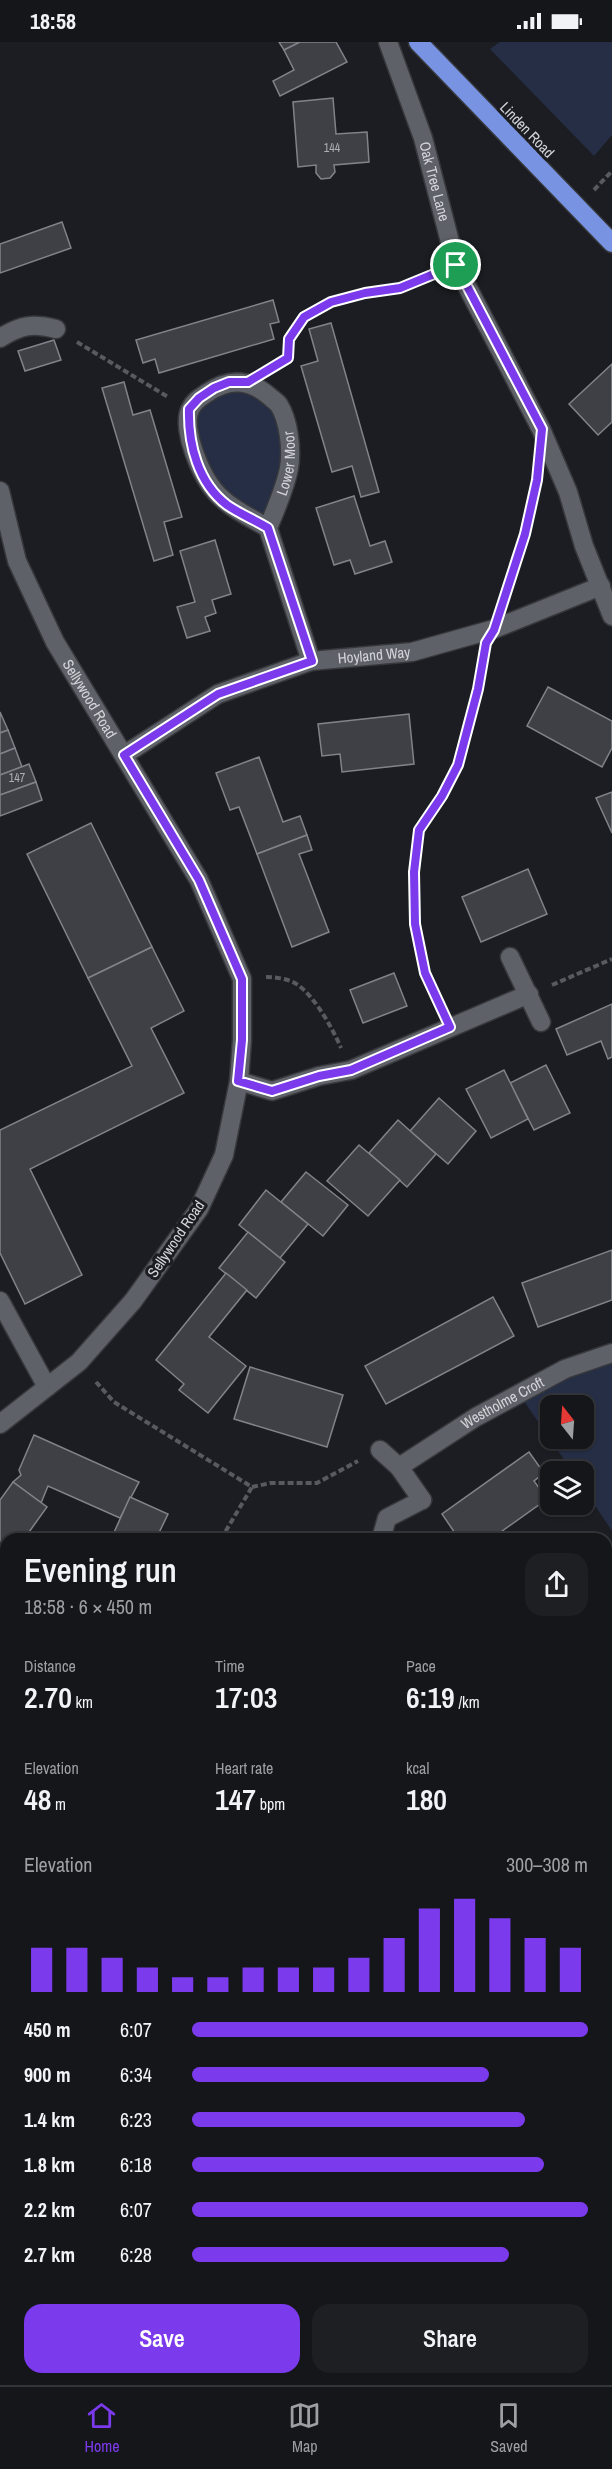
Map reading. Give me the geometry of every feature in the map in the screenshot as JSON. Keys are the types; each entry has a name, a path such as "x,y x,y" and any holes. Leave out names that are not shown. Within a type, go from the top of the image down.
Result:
{"highway":[{"name":"Linden Road","path":"418,42 612,243"}],"street":[{"name":"Oak Tree Lane","path":"388,42 423,138 456,265 542,429 568,492 584,546 612,616"},
{"path":"0,338 13,330 31,324 56,329"},
{"path":"248,382 229,382 199,398 189,409 191,444 210,488 227,505 268,528 312,661"},
{"name":"Lower Moor","path":"248,382 279,404 286,423 289,466 281,497 268,528"},
{"name":"Sellywood Road","path":"0,491 17,561 56,642 199,880 242,979 242,1040 238,1081 224,1155 199,1209 133,1301 79,1362 47,1387 3,1415"},
{"name":"Hoyland Way","path":"124,755 218,694 312,661 412,652 494,630 601,586"},
{"path":"510,957 541,1022"},
{"path":"238,1081 272,1091 319,1076 351,1070 529,994"},
{"path":"0,1301 47,1387"},
{"name":"Westholme Croft","path":"399,1467 476,1417 565,1369 612,1353"},
{"path":"380,1450 399,1467 422,1500 387,1518 383,1533"}],"path":[{"path":"248,382 288,358 289,339 304,317 331,302 365,293 400,288 456,265"},
{"path":"56,329 189,409"},
{"path":"450,1027 425,973 415,924 414,872 419,830 442,796 458,765 478,689 486,643 494,630 525,534 537,480"},
{"path":"529,994 612,959"},
{"path":"242,979 276,977 298,985 335,1034 351,1070"},
{"path":"79,1362 114,1402 252,1487 271,1483 317,1483 380,1450"},
{"path":"225,1533 252,1487"}],"shaded area":[{"path":"500,42 612,42 612,135 594,156 490,49"},
{"path":"247,388 271,405 283,440 277,494 264,514 233,502 213,475 194,423 203,406 214,396"},
{"path":"612,1356 612,1531 594,1504 594,1461 565,1461 557,1449 594,1449 594,1395 540,1395 540,1425 519,1394"}],"building":[{"path":"279,42 300,42 284,50"},
{"path":"300,42 336,42 347,62 280,96 273,81 294,70 284,50"},
{"path":"333,98 336,134 367,132 369,162 334,165 335,172 330,178 321,179 316,173 316,165 298,167 293,102"},
{"path":"62,222 71,248 0,273 0,244"},
{"path":"273,300 279,322 270,324 274,339 159,373 155,359 143,363 136,340"},
{"path":"331,323 379,492 361,497 352,466 332,472 301,366 318,361 309,329"},
{"path":"54,340 61,360 25,371 18,351"},
{"path":"612,364 612,422 598,435 569,404"},
{"path":"124,382 133,415 150,410 182,517 164,522 173,555 154,561 102,388"},
{"path":"354,496 370,546 385,541 392,562 355,574 350,560 334,565 316,508"},
{"path":"215,540 231,594 212,600 216,613 205,617 210,631 187,638 177,607 195,602 180,551"},
{"path":"548,687 612,721 612,748 602,767 527,726"},
{"path":"0,712 8,730 0,733"},
{"path":"409,714 414,764 342,772 340,754 322,756 318,724"},
{"path":"8,730 15,748 0,754 0,733"},
{"path":"15,748 22,767 0,775 0,754"},
{"path":"259,757 283,822 300,816 307,835 257,854 239,807 230,810 216,773"},
{"path":"29,764 36,782 0,795 0,775"},
{"path":"36,782 42,800 0,816 0,795"},
{"path":"612,792 612,833 596,798"},
{"path":"91,823 152,947 88,978 27,854"},
{"path":"307,835 312,850 299,854 329,932 292,947 257,854"},
{"path":"528,869 547,914 481,942 462,897"},
{"path":"152,947 184,1011 151,1028 184,1093 30,1169 82,1275 25,1304 0,1253 0,1130 132,1066 88,978"},
{"path":"394,973 407,1006 363,1023 350,990"},
{"path":"612,1004 612,1057 608,1059 601,1041 567,1055 556,1029"},
{"path":"546,1065 570,1113 534,1130 510,1083"},
{"path":"504,1070 528,1119 491,1138 466,1089"},
{"path":"439,1098 476,1131 448,1164 410,1131"},
{"path":"398,1120 436,1154 407,1187 369,1153"},
{"path":"359,1145 400,1180 368,1216 327,1181"},
{"path":"306,1172 348,1205 323,1236 281,1202"},
{"path":"266,1190 308,1224 280,1258 239,1225"},
{"path":"248,1232 285,1262 256,1298 219,1268"},
{"path":"612,1250 612,1300 538,1327 522,1283"},
{"path":"226,1273 247,1290 209,1337 246,1366 208,1413 179,1390 184,1384 156,1360"},
{"path":"493,1297 514,1336 386,1404 365,1366"},
{"path":"250,1367 343,1395 327,1447 234,1419"},
{"path":"34,1435 139,1482 120,1518 48,1486 41,1503 13,1482 21,1475 19,1470"},
{"path":"529,1452 540,1467 540,1476 534,1481 540,1489 540,1504 499,1533 455,1533 442,1514"},
{"path":"13,1482 47,1507 28,1533 0,1533 0,1500"},
{"path":"130,1497 168,1514 159,1533 114,1533"}],"route":[{"path":"456,265 542,429 537,480 525,534 494,630 486,643 478,689 458,765 442,796 419,830 414,872 415,924 425,973 450,1027 351,1070 319,1076 272,1091 238,1081 242,1040 242,979 199,880 124,755 218,694 312,661 268,528 227,505 210,488 191,444 189,409 199,398 214,388 229,382 248,382 288,358 289,339 304,317 331,302 365,293 400,288 456,265"}]}
